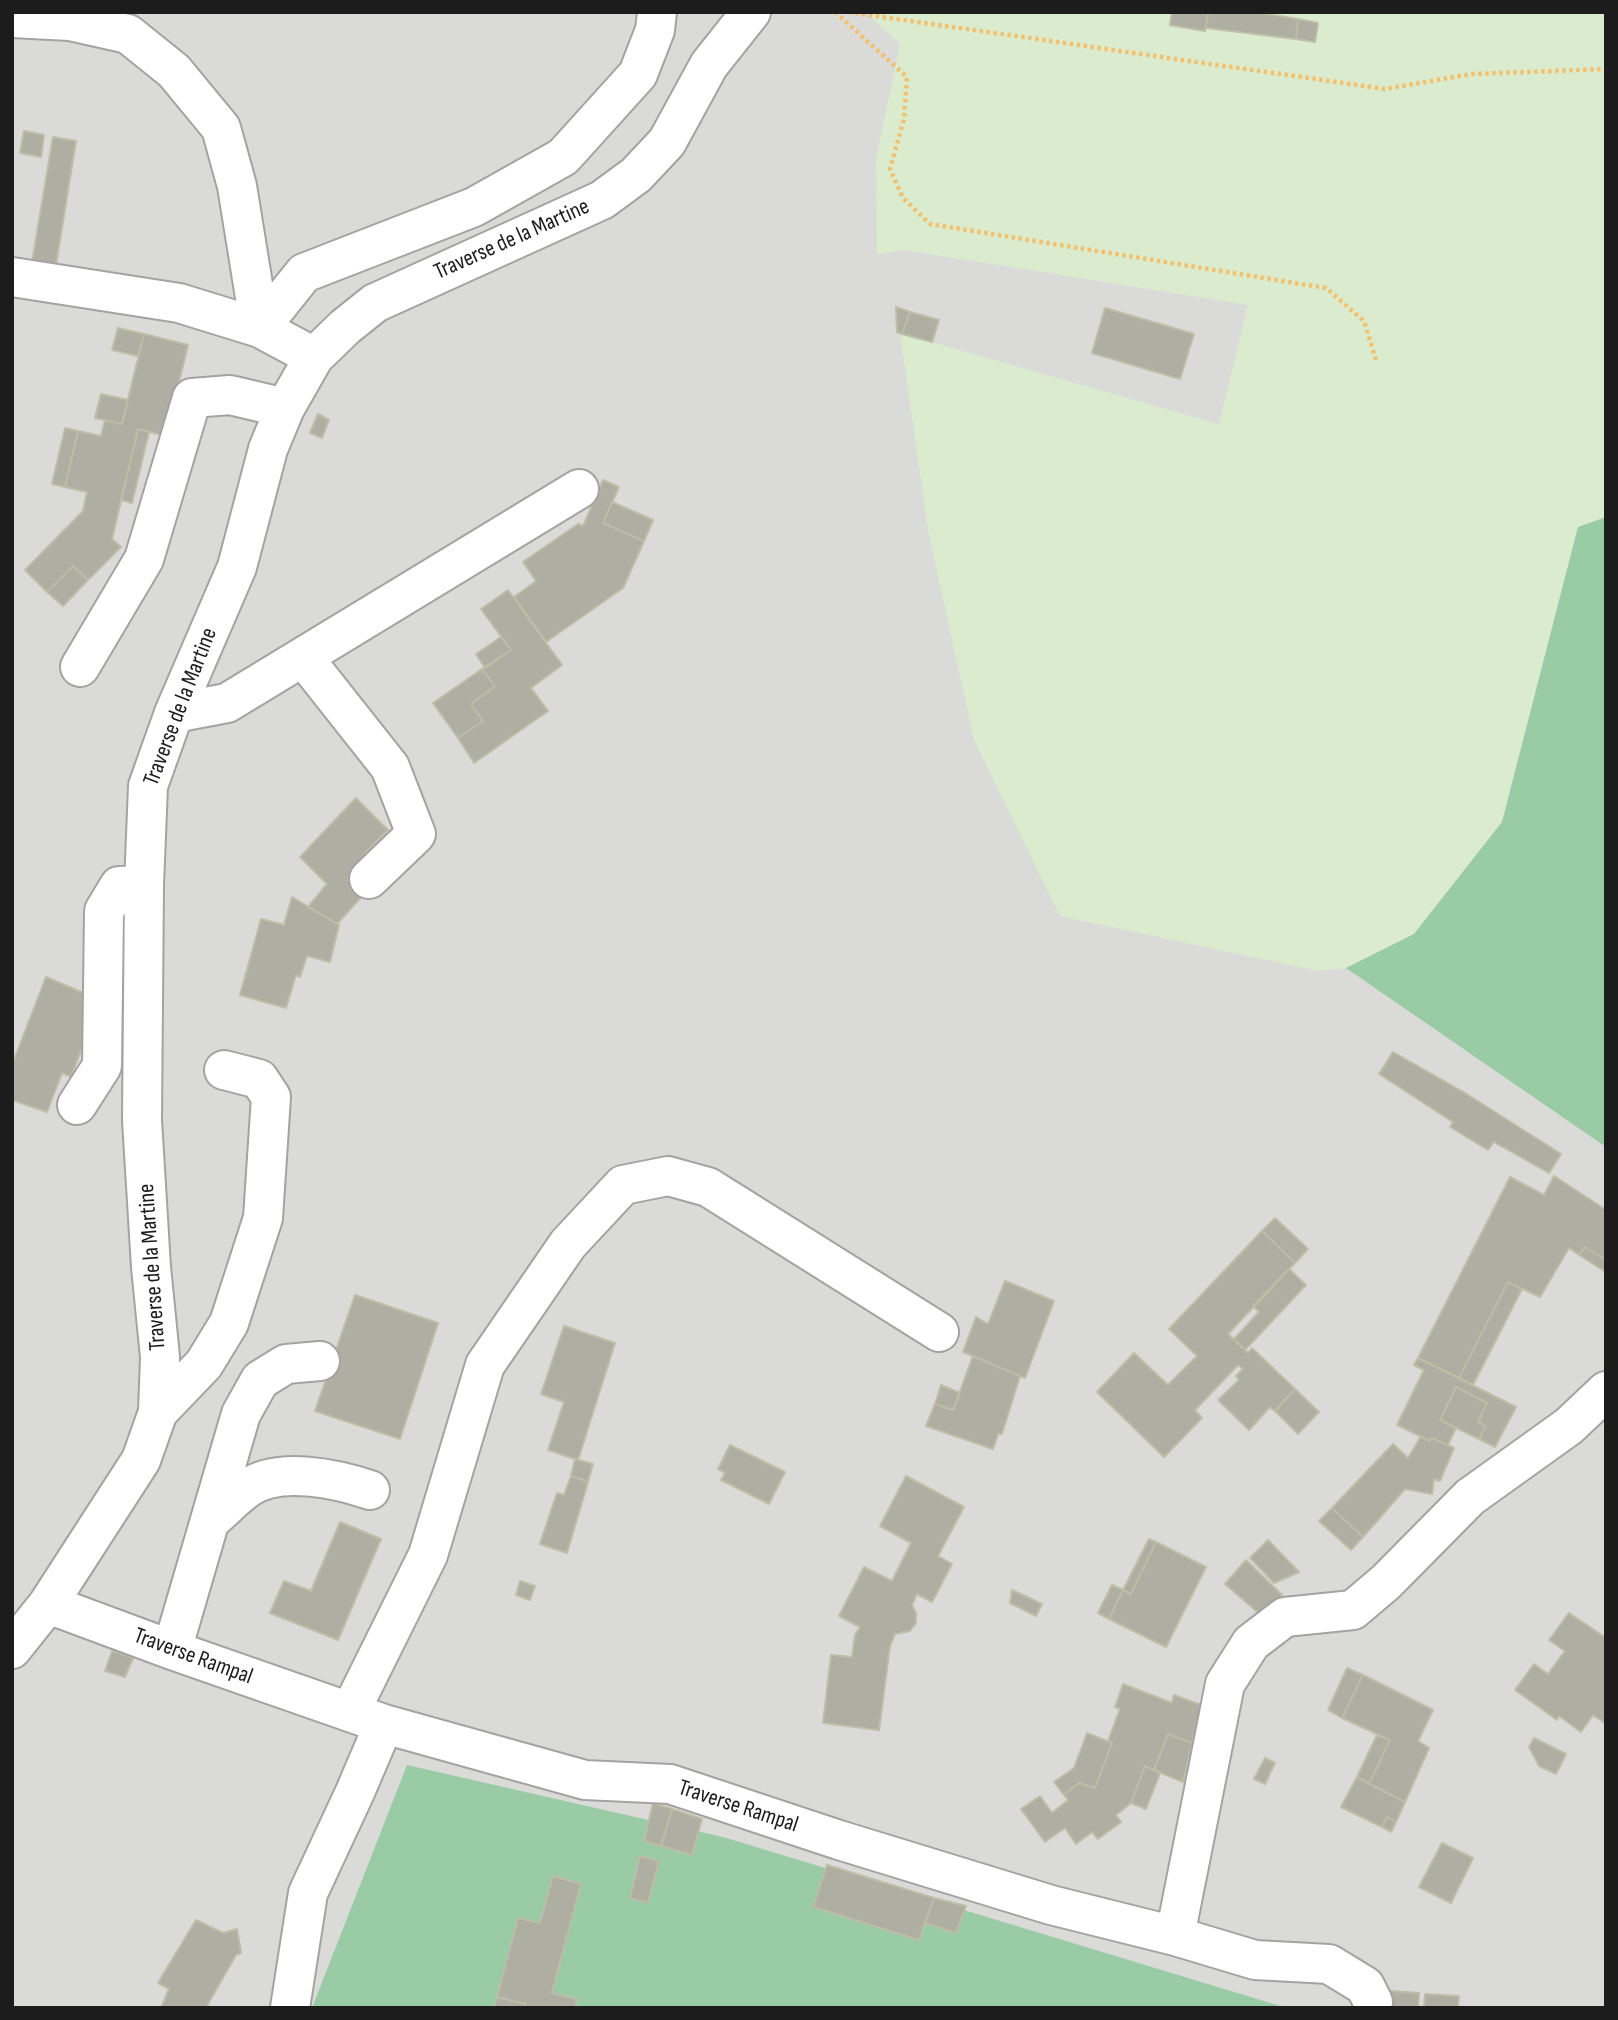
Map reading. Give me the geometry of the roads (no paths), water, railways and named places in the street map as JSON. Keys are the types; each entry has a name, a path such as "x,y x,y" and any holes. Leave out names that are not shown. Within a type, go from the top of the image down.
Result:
{"street":[{"path":"260,328 304,273 474,207 563,158 638,74 654,30 657,12"},
{"name":"Traverse de la Martine","path":"12,1649 47,1604 141,1460 158,1412 160,1357 151,1267 142,1120 144,885 148,786 174,713 237,567 268,449 285,408 314,357 375,303 602,200 636,175 667,142 709,65 751,12"},
{"path":"12,18 127,23 174,71 220,128 237,186 260,328"},
{"path":"12,277 179,303 260,328 314,357"},
{"path":"80,667 144,559 192,398 230,396 285,408"},
{"path":"174,713 228,703 579,489"},
{"path":"303,657 390,767 416,834 369,879"},
{"path":"77,1105 103,1066 104,911 119,886 144,885"},
{"path":"158,1412 204,1364 229,1323 263,1217 271,1097 259,1079 224,1070"},
{"path":"290,2008 308,1893 355,1792 367,1718 428,1555 485,1364 568,1244 623,1185 668,1176 708,1187 939,1332"},
{"path":"172,1650 241,1414 260,1380 286,1364 320,1361"},
{"path":"1175,1936 1225,1684 1251,1643 1285,1616 1353,1610 1386,1582 1470,1497 1569,1426 1606,1391"},
{"path":"211,1520 250,1486 283,1475 344,1482 370,1490"},
{"name":"Traverse Rampal","path":"47,1604 367,1718 585,1780 670,1784 839,1840 1025,1897 1255,1960 1329,1964 1365,1986 1373,2002 1372,2008"}]}
